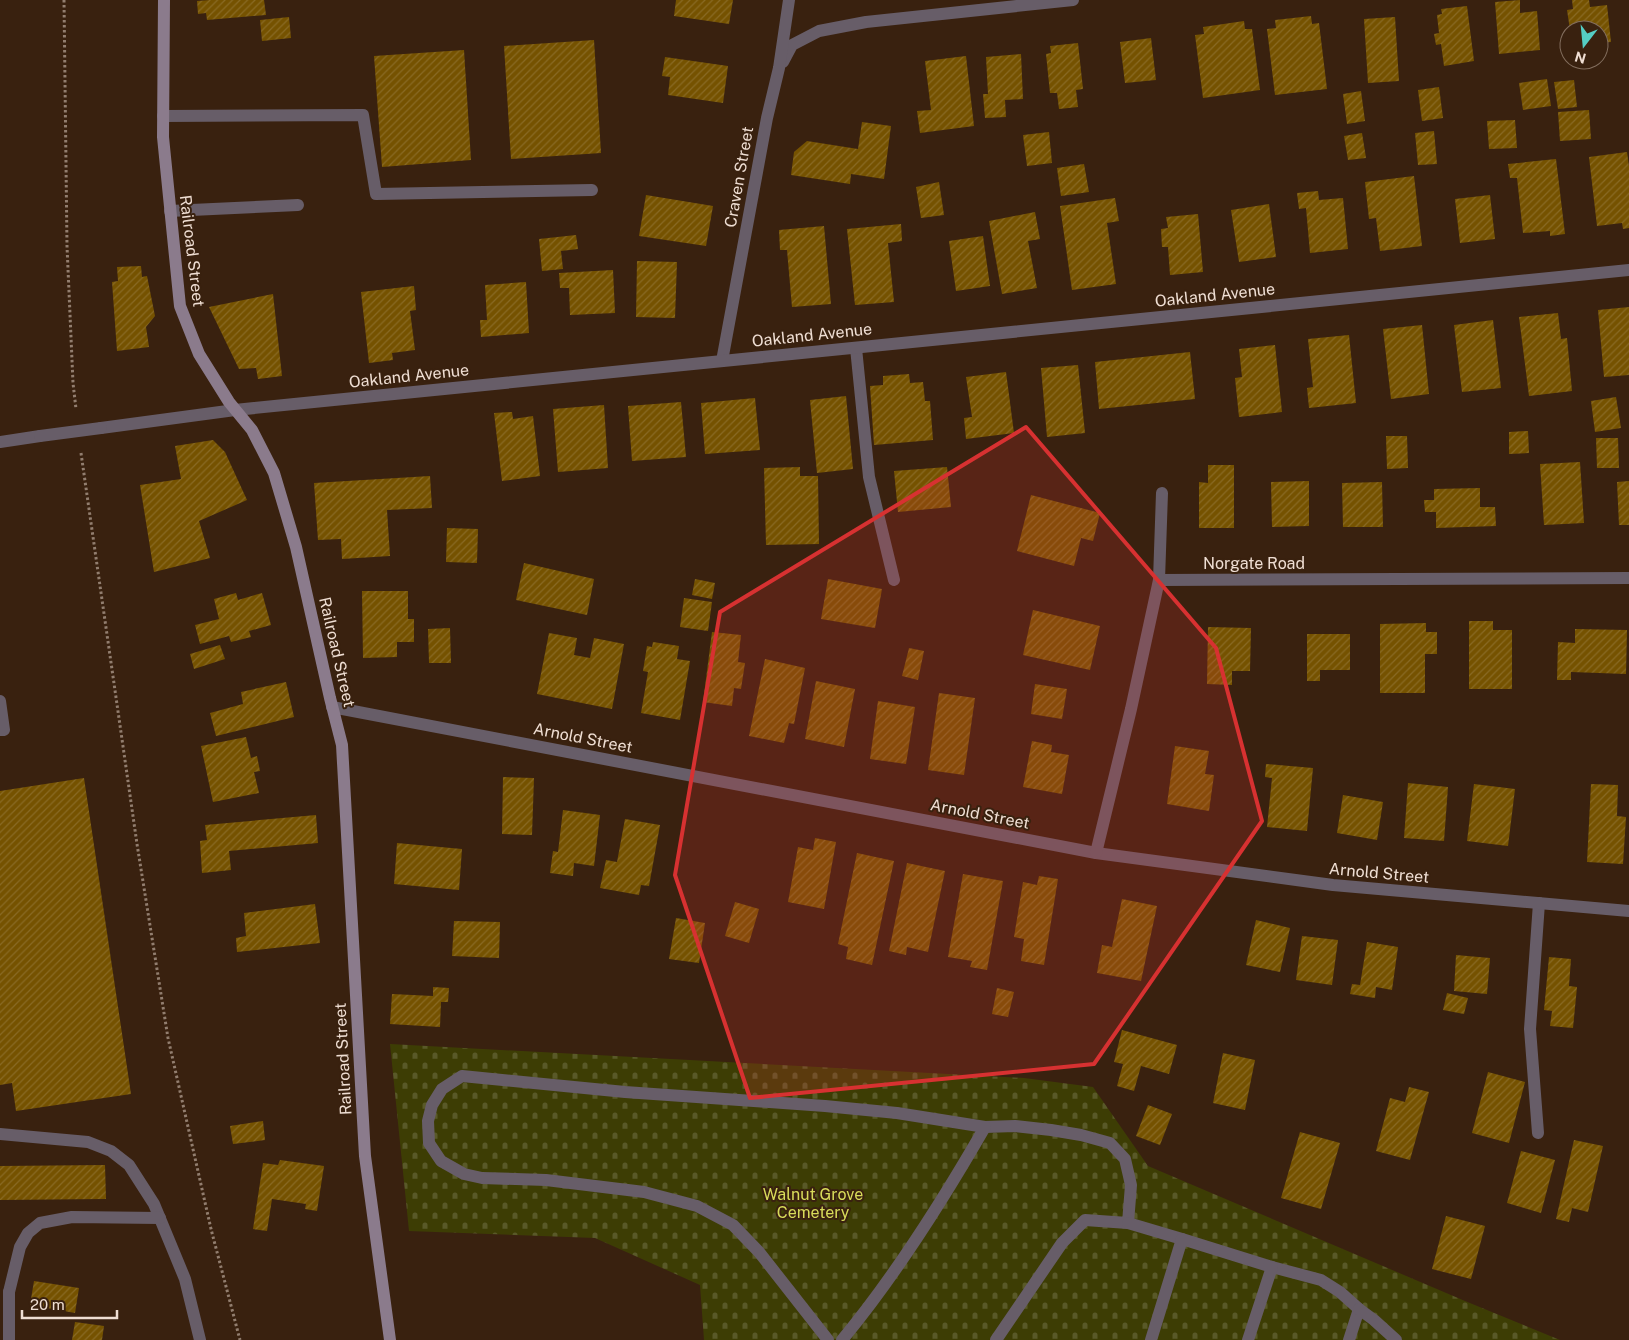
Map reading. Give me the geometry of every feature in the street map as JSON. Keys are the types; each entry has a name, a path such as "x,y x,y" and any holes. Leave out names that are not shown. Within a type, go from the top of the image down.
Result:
{"main road":[{"name":"Railroad Street","path":"164,0 163,137 180,306 199,354 229,402 252,430 274,474 296,547 342,745 365,1156 390,1340"}],"street":[{"name":"Craven Street","path":"722,361 767,118 779,68 789,0"},
{"path":"779,68 792,45 818,31 866,22 1073,0"},
{"path":"163,116 363,115 376,194 592,190"},
{"path":"170,211 298,205"},
{"name":"Oakland Avenue","path":"0,442 235,410 1629,270"},
{"path":"856,348 869,477 894,580"},
{"path":"1096,853 1131,709 1159,580 1162,493"},
{"name":"Norgate Road","path":"1159,580 1629,578"},
{"path":"0,702 4,730 0,730"},
{"name":"Arnold Street","path":"332,706 1096,853 1333,885 1629,910"},
{"path":"1538,1133 1530,1029 1539,903"},
{"path":"828,1340 759,1252 733,1225 697,1206 644,1192 546,1180 482,1178 464,1174 441,1161 429,1142 428,1121 432,1105 442,1089 462,1076 625,1092 825,1106 897,1113 986,1127 1014,1126 1052,1130 1110,1143 1125,1159 1131,1185 1128,1223"},
{"path":"842,1340 863,1315 948,1190 986,1127"},
{"path":"0,1134 88,1142 111,1151 129,1165 154,1204 185,1279 200,1340"},
{"path":"9,1340 9,1292 20,1247 28,1233 40,1223 72,1217 160,1218"},
{"path":"996,1340 1062,1243 1086,1220 1128,1223 1321,1280 1340,1292 1396,1340"},
{"path":"1151,1340 1182,1239"},
{"path":"1248,1340 1272,1267"},
{"path":"1349,1340 1359,1309"}],"path":[{"path":"64,0 67,246 76,412"},
{"path":"81,450 136,844 168,1038 211,1229 240,1340"}],"highlighted area":[{"path":"1026,427 1216,648 1262,821 1094,1064 750,1098 675,875 720,612"}],"green space":[{"name":"Walnut Grove Cemetery","path":"390,1044 1024,1078 1093,1087 1148,1166 1560,1340 704,1340 700,1285 595,1238 409,1231"}],"building":[{"path":"264,0 266,15 207,20 206,13 198,14 197,1"},
{"path":"676,0 733,0 729,24 674,16"},
{"path":"1520,0 1520,13 1537,11 1540,50 1499,54 1495,2"},
{"path":"1572,0 1589,0 1590,7 1607,5 1609,20 1568,20 1567,10 1573,9"},
{"path":"1467,6 1474,61 1444,66 1441,44 1436,45 1434,34 1439,33 1437,15 1442,14 1441,9"},
{"path":"1311,16 1312,24 1319,23 1327,89 1275,95 1267,29 1276,28 1275,20"},
{"path":"289,17 291,38 262,41 260,20"},
{"path":"1395,17 1399,81 1368,83 1364,19"},
{"path":"1244,21 1245,29 1252,29 1260,90 1203,98 1195,35 1204,34 1203,27"},
{"path":"1609,24 1611,42 1609,42"},
{"path":"1151,38 1156,80 1125,83 1120,42"},
{"path":"594,40 601,153 511,159 504,46"},
{"path":"1078,43 1083,89 1076,90 1078,107 1059,109 1057,93 1050,93 1046,54 1051,53 1050,46"},
{"path":"464,50 471,160 382,167 374,56"},
{"path":"1021,54 1023,99 1005,100 1006,117 985,118 983,94 988,94 986,57"},
{"path":"966,56 974,126 920,133 917,111 931,110 925,61"},
{"path":"665,57 728,66 723,103 668,95 670,77 662,76"},
{"path":"1547,79 1551,106 1523,110 1519,83"},
{"path":"1574,80 1577,107 1558,109 1554,82"},
{"path":"1439,87 1443,118 1422,121 1418,90"},
{"path":"1361,91 1365,121 1347,124 1343,94"},
{"path":"1589,110 1591,139 1560,141 1558,112"},
{"path":"1515,120 1517,148 1489,149 1487,121"},
{"path":"862,122 891,126 884,179 851,174 850,184 791,175 794,152 807,141 858,149"},
{"path":"1434,131 1437,164 1418,165 1415,133"},
{"path":"1049,132 1052,163 1027,166 1023,135"},
{"path":"1362,133 1366,158 1348,160 1344,136"},
{"path":"1627,152 1629,166 1629,228 1623,229 1622,223 1597,226 1589,157"},
{"path":"1556,159 1565,234 1550,236 1550,231 1523,233 1517,178 1510,178 1508,164"},
{"path":"1084,164 1089,192 1061,196 1057,168"},
{"path":"1414,176 1422,246 1380,251 1376,218 1369,219 1365,182"},
{"path":"939,182 944,215 921,218 916,187"},
{"path":"1318,191 1319,200 1343,198 1348,249 1310,253 1306,208 1299,209 1297,193"},
{"path":"646,195 713,206 706,246 639,236"},
{"path":"1490,195 1495,239 1460,243 1455,199"},
{"path":"1115,198 1119,221 1107,223 1116,284 1072,290 1060,206"},
{"path":"1269,204 1276,257 1239,262 1231,210"},
{"path":"1035,212 1040,239 1028,241 1037,288 1002,294 989,221"},
{"path":"1198,214 1203,272 1170,275 1168,247 1162,247 1161,229 1168,228 1166,217"},
{"path":"901,224 902,241 888,243 894,302 855,305 847,229"},
{"path":"824,226 831,304 792,307 787,250 780,250 779,230"},
{"path":"576,235 578,249 561,251 563,269 542,271 539,239"},
{"path":"983,236 990,286 956,291 949,241"},
{"path":"637,261 677,262 675,318 636,317"},
{"path":"141,266 142,277 147,276 155,316 146,327 149,347 117,351 112,282 118,281 117,267"},
{"path":"613,270 615,313 570,315 569,288 560,288 559,273"},
{"path":"526,282 529,333 481,337 480,320 487,320 485,285"},
{"path":"414,286 416,310 410,311 415,350 392,353 393,360 369,363 361,292"},
{"path":"273,294 282,376 258,379 256,368 239,369 209,307"},
{"path":"1629,307 1629,375 1604,377 1598,310"},
{"path":"1558,313 1561,339 1567,338 1572,391 1529,396 1519,317"},
{"path":"1493,320 1501,388 1462,392 1454,325"},
{"path":"1422,325 1429,394 1391,399 1383,329"},
{"path":"1349,335 1356,403 1309,408 1307,388 1313,387 1308,339"},
{"path":"1275,345 1282,412 1239,417 1235,378 1242,377 1239,349"},
{"path":"1190,352 1195,399 1099,409 1095,362"},
{"path":"1078,365 1085,433 1047,437 1041,368"},
{"path":"1006,372 1014,433 966,439 964,418 972,417 966,377"},
{"path":"909,374 910,383 923,382 925,401 930,401 933,440 874,445 870,386 883,385 883,376"},
{"path":"846,396 853,469 817,473 810,400"},
{"path":"1616,397 1621,428 1595,432 1591,401"},
{"path":"755,398 760,450 705,454 701,403"},
{"path":"681,402 686,457 632,461 628,406"},
{"path":"604,405 608,468 558,472 553,409"},
{"path":"512,412 513,419 533,416 540,476 502,481 494,413"},
{"path":"1528,431 1529,453 1509,454 1509,432"},
{"path":"1386,436 1407,436 1408,468 1387,469"},
{"path":"1596,438 1618,438 1619,468 1597,468"},
{"path":"213,440 225,452 247,500 199,521 210,558 154,572 140,485 181,479 175,446"},
{"path":"1580,462 1584,523 1544,525 1540,464"},
{"path":"1208,465 1234,465 1234,528 1199,528 1199,482 1208,483"},
{"path":"800,467 800,476 818,476 819,544 766,545 764,468"},
{"path":"947,467 951,507 898,512 894,471"},
{"path":"430,476 432,508 387,510 390,556 342,559 341,539 318,540 314,483"},
{"path":"1309,481 1309,526 1272,527 1271,482"},
{"path":"1629,481 1629,525 1619,525 1617,482"},
{"path":"1382,482 1383,527 1343,527 1342,483"},
{"path":"1480,488 1480,507 1495,507 1496,526 1436,528 1436,512 1425,512 1424,500 1434,500 1434,489"},
{"path":"1031,495 1100,513 1093,541 1081,538 1074,566 1017,551"},
{"path":"447,528 478,529 477,563 446,562"},
{"path":"524,563 594,579 587,615 516,600"},
{"path":"695,579 715,583 712,599 692,595"},
{"path":"828,579 882,589 875,628 821,619"},
{"path":"362,591 408,591 408,619 414,619 414,642 397,642 397,657 363,658"},
{"path":"236,593 238,600 262,593 271,625 249,631 251,637 231,642 229,636 200,644 195,625 219,619 214,599"},
{"path":"684,598 712,602 708,631 680,627"},
{"path":"1033,610 1100,626 1090,670 1023,655"},
{"path":"1469,621 1493,621 1493,630 1512,630 1512,689 1469,689"},
{"path":"1426,623 1426,632 1437,632 1437,654 1425,654 1425,693 1380,693 1380,624"},
{"path":"1208,627 1251,628 1250,671 1232,671 1232,685 1207,684"},
{"path":"450,628 451,663 429,663 428,629"},
{"path":"1575,629 1627,630 1626,674 1571,672 1571,680 1557,680 1558,642 1575,643"},
{"path":"712,632 741,635 738,662 745,663 741,689 734,688 732,706 703,702"},
{"path":"549,633 577,638 574,655 590,658 594,638 624,644 612,709 537,694"},
{"path":"1307,634 1350,634 1350,670 1320,670 1320,681 1307,681"},
{"path":"653,642 679,646 677,659 690,661 680,720 641,713 648,672 643,671 647,646 652,647"},
{"path":"220,645 225,659 194,669 190,654"},
{"path":"909,648 924,651 918,680 902,676"},
{"path":"765,659 805,668 794,724 789,723 784,743 749,736"},
{"path":"816,681 855,689 844,747 805,739"},
{"path":"286,682 294,717 216,736 210,713 243,704 241,692"},
{"path":"1035,684 1067,689 1062,719 1031,714"},
{"path":"939,693 975,698 964,775 928,770"},
{"path":"878,701 915,707 906,764 870,759"},
{"path":"246,737 251,758 257,756 260,771 254,772 259,793 213,802 201,746"},
{"path":"1032,741 1052,745 1051,752 1069,755 1062,794 1023,787"},
{"path":"1175,746 1209,751 1205,774 1214,775 1209,811 1167,804"},
{"path":"1266,764 1313,768 1307,831 1267,827 1272,778 1265,777"},
{"path":"503,777 534,778 532,835 502,834"},
{"path":"84,778 131,1094 16,1111 12,1083 0,1085 0,791"},
{"path":"1408,783 1448,787 1444,841 1404,838"},
{"path":"1474,784 1515,789 1508,846 1467,841"},
{"path":"1591,784 1618,785 1617,816 1626,817 1623,864 1587,862"},
{"path":"1343,795 1383,802 1377,840 1337,833"},
{"path":"563,810 600,815 594,866 574,863 573,876 550,873 553,851 558,852"},
{"path":"316,815 318,843 229,851 231,870 202,873 200,841 207,840 205,825"},
{"path":"625,819 660,825 649,886 641,885 639,895 600,888 606,860 617,862"},
{"path":"815,838 836,842 824,909 788,902 798,847 813,850"},
{"path":"397,843 462,849 459,890 394,884"},
{"path":"857,853 894,861 872,965 846,959 848,947 838,944"},
{"path":"907,863 945,871 928,952 907,947 906,955 889,951"},
{"path":"963,874 1003,881 987,970 970,967 972,961 948,957"},
{"path":"1039,876 1058,879 1044,965 1021,961 1024,939 1014,937 1023,882 1037,885"},
{"path":"1122,899 1157,906 1141,981 1097,973 1102,945 1112,947"},
{"path":"735,902 759,909 749,943 725,936"},
{"path":"315,904 320,943 237,952 236,938 246,936 244,913"},
{"path":"676,918 705,923 699,963 669,959"},
{"path":"1256,920 1290,928 1280,972 1246,965"},
{"path":"454,921 500,922 499,958 452,956"},
{"path":"1302,936 1338,940 1332,985 1296,980"},
{"path":"1367,942 1398,947 1392,990 1376,987 1375,998 1350,994 1352,984 1360,985"},
{"path":"1456,955 1490,958 1487,994 1454,991"},
{"path":"1549,957 1571,959 1569,986 1577,987 1573,1028 1550,1026 1552,1011 1544,1010"},
{"path":"433,987 449,988 448,1002 441,1002 440,1027 390,1024 392,994 433,996"},
{"path":"997,988 1014,992 1008,1017 992,1014"},
{"path":"1447,993 1468,998 1464,1014 1443,1010"},
{"path":"1122,1030 1177,1045 1169,1074 1141,1066 1134,1091 1117,1086 1123,1064 1114,1062"},
{"path":"1223,1053 1255,1060 1245,1110 1213,1103"},
{"path":"1488,1072 1525,1082 1509,1143 1472,1133"},
{"path":"1409,1087 1429,1092 1410,1160 1376,1151 1390,1098 1405,1102"},
{"path":"1148,1105 1172,1114 1160,1145 1136,1136"},
{"path":"263,1121 265,1140 233,1144 230,1126"},
{"path":"1300,1132 1340,1143 1321,1209 1281,1198"},
{"path":"1574,1140 1603,1146 1588,1212 1572,1208 1569,1222 1556,1219"},
{"path":"1521,1151 1555,1160 1541,1213 1507,1203"},
{"path":"280,1160 324,1166 317,1211 305,1209 306,1204 272,1199 267,1231 253,1229 263,1163 278,1165"},
{"path":"105,1165 106,1199 0,1200 0,1166"},
{"path":"1446,1216 1485,1226 1471,1279 1432,1269"},
{"path":"34,1281 79,1288 75,1313 30,1305"},
{"path":"75,1322 104,1326 102,1340 72,1340"}]}
